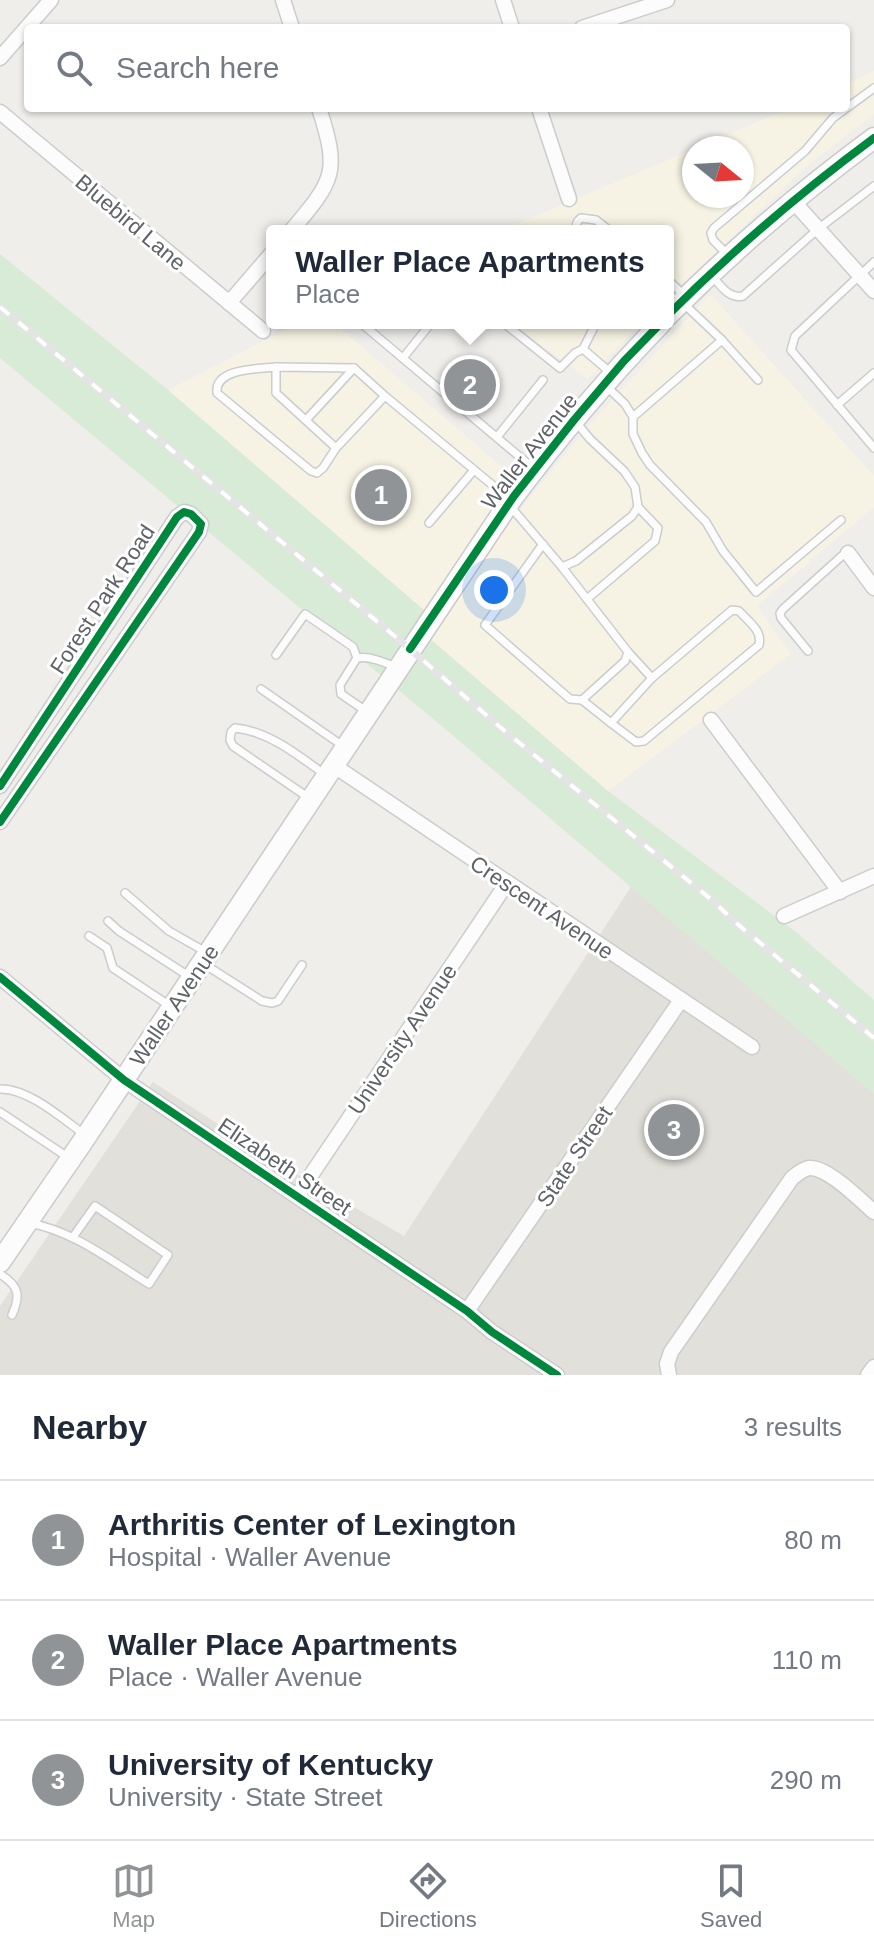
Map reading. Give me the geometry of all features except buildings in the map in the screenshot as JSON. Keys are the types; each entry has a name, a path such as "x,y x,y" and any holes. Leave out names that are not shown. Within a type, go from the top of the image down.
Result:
{"main road":[{"name":"Waller Avenue","path":"674,308 793,201 874,138"},
{"name":"Waller Avenue","path":"0,1262 509,502 574,420 655,329"}],"street":[{"path":"30,24 51,0"},
{"path":"283,0 291,24"},
{"path":"503,0 511,24"},
{"path":"594,24 667,0"},
{"path":"0,58 24,31"},
{"name":"Bluebird Lane","path":"0,112 263,331"},
{"path":"296,225 319,196 330,175 331,150 320,112"},
{"path":"540,112 569,199"},
{"path":"793,201 868,281"},
{"path":"229,303 266,260"},
{"name":"Forest Park Road","path":"0,786 177,517 184,512 191,514 201,524 199,532 0,822"},
{"path":"848,553 874,588"},
{"path":"57,700 74,713"},
{"path":"711,720 840,892"},
{"name":"Crescent Avenue","path":"329,770 507,883 752,1047"},
{"path":"784,916 874,876"},
{"name":"University Avenue","path":"297,1196 507,883"},
{"name":"Elizabeth Street","path":"0,977 124,1080 557,1375"},
{"name":"State Street","path":"467,1311 681,1000"},
{"path":"669,1375 667,1364 671,1352 792,1178 807,1168 826,1172 874,1212"},
{"path":"868,1375 874,1367"}],"lane":[{"path":"850,106 874,88"},
{"path":"729,257 713,240 711,233 714,228 805,151 841,112"},
{"path":"710,274 731,296 743,296 818,229 874,186"},
{"path":"576,225 581,218 596,220 602,225"},
{"path":"874,262 868,281 795,336 791,350 874,448"},
{"path":"674,310 722,340 758,380"},
{"path":"368,329 534,469"},
{"path":"403,358 426,329"},
{"path":"511,329 560,368 583,349 593,329"},
{"path":"633,417 722,340"},
{"path":"583,349 633,417 633,434 642,453 671,488 706,522 723,551 756,592 841,520"},
{"path":"276,367 276,393 336,448"},
{"path":"385,396 317,473 217,393 216,386 221,378 234,372 276,367 354,368 509,502 652,678"},
{"path":"306,420 354,368"},
{"path":"837,405 874,373"},
{"path":"497,437 543,380"},
{"path":"574,420 624,471 635,487 638,507 658,528 655,541 587,599"},
{"path":"429,523 474,470"},
{"path":"562,567 576,561 632,516 638,507"},
{"path":"543,544 485,625 570,699 582,700 611,723 636,742 644,741 759,645 760,634 739,611 732,610 652,678 611,723"},
{"path":"808,651 780,613 848,553"},
{"path":"276,655 305,614 353,647 357,658"},
{"path":"582,700 625,661 628,652"},
{"path":"368,712 341,694 340,685 357,658 385,662 398,668"},
{"path":"261,689 345,747"},
{"path":"311,798 233,746 231,732 235,728 247,729 264,735 329,770"},
{"path":"125,893 169,931 200,965"},
{"path":"108,921 119,931 200,965 262,1001 278,1001 302,965"},
{"path":"89,936 107,948 113,968 172,1007"},
{"path":"0,1089 11,1089 25,1095 86,1137"},
{"path":"0,1112 71,1160"},
{"path":"27,1223 73,1237 149,1284 168,1255 95,1206 73,1237"},
{"path":"0,1274 15,1287 18,1296 12,1315"}],"shaded area":[{"path":"874,71 874,114 808,165 674,291 674,225 514,225 682,154 682,208 754,208 754,136 725,136 781,112 850,112 850,82"},
{"path":"710,294 874,476 874,507 757,606 791,654 608,791 422,632 432,617 168,390 287,329 341,329 522,484 441,607 590,424"},
{"path":"519,329 635,329 588,379"},
{"path":"638,876 874,1094 874,1375 0,1375 0,1306 153,1082 281,1165 404,1236"}],"green space":[{"path":"0,254 168,390 432,617 422,632 608,791 796,932 874,1000 874,1094 450,733 0,358"}],"railway":[{"path":"0,307 874,1038"}],"cycle path":[{"path":"674,309 768,223 874,138"},
{"path":"410,649 514,496 574,420 655,329"},
{"path":"0,786 177,517 184,512 191,514 201,524 199,532 0,822"},
{"path":"0,977 124,1080 557,1375"}],"place":[{"name":"Waller Place Apartments","path":"470,385"},
{"name":"Arthritis Center of Lexington","path":"381,495"},
{"name":"University of Kentucky","path":"674,1130"}]}
